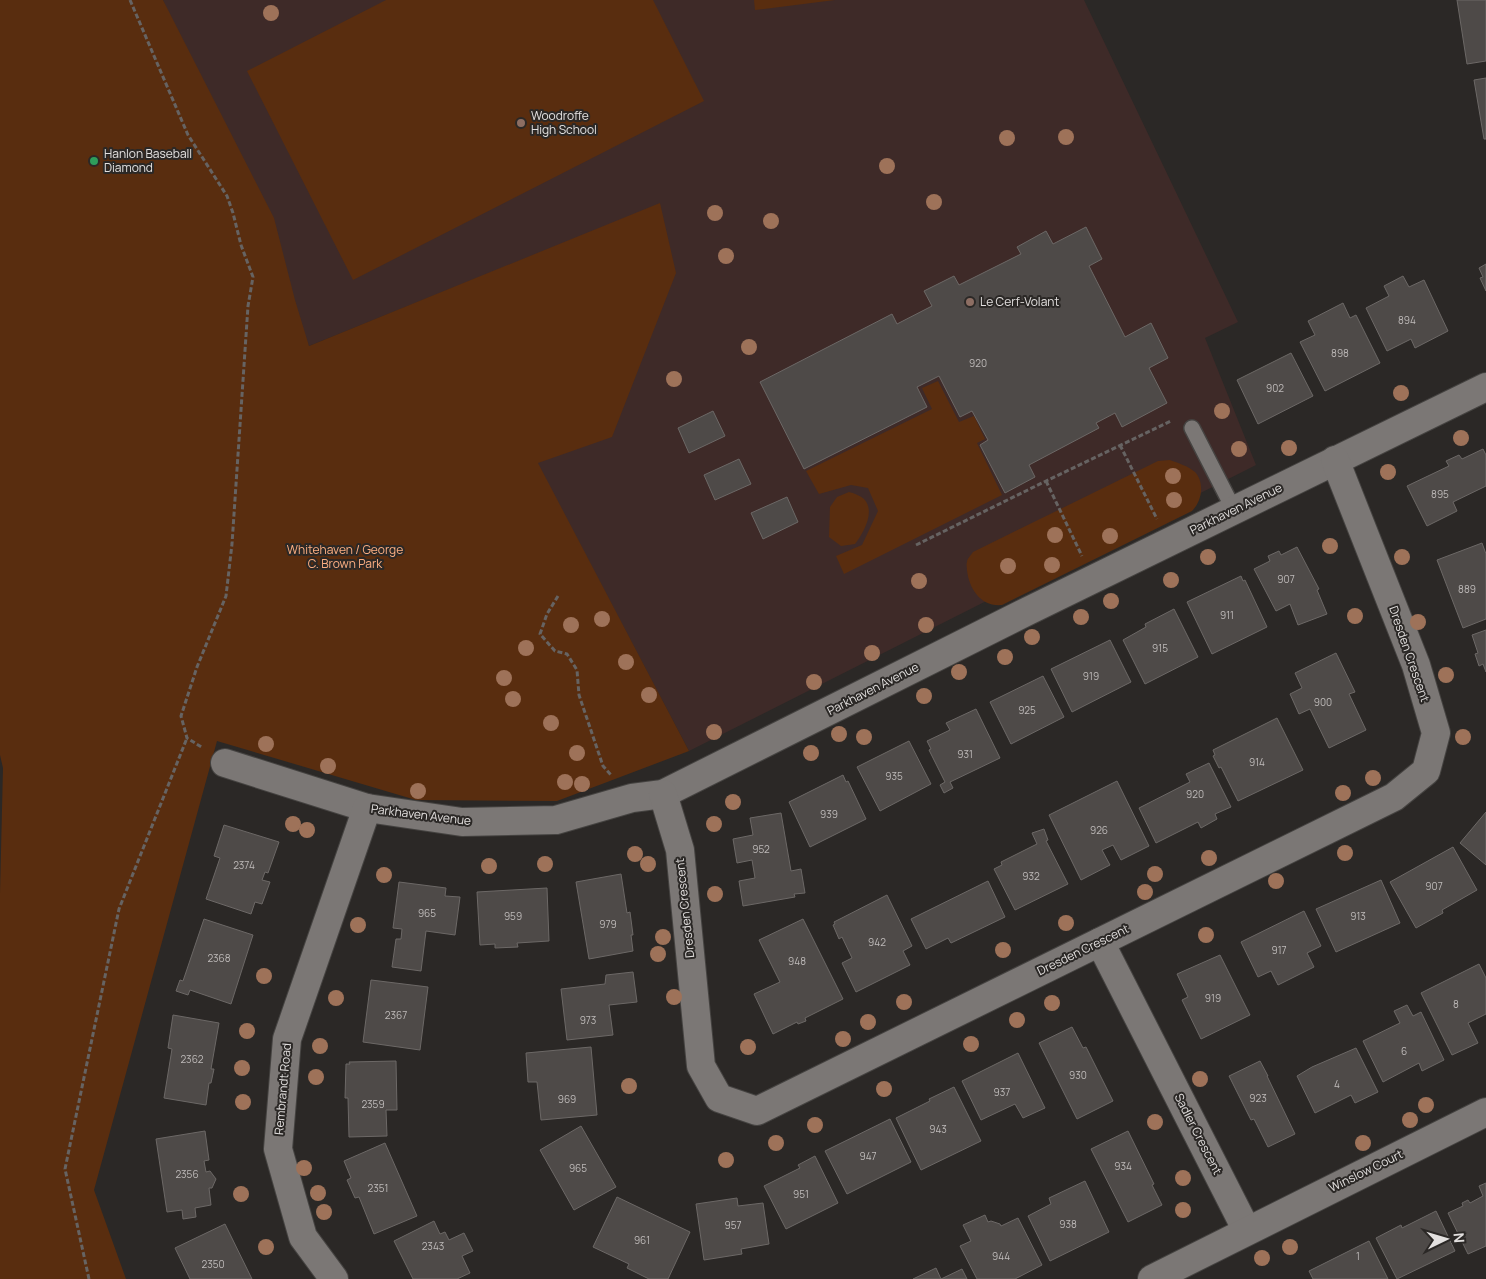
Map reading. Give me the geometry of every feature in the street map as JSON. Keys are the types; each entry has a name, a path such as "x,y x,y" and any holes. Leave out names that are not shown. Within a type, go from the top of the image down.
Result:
{"street":[{"name":"Parkhaven Avenue","path":"225,763 367,808 462,822 556,820 632,798 663,794 1093,579 1486,387"},
{"name":"Dresden Crescent","path":"663,794 680,850 701,1066 719,1098 757,1111 1394,797 1426,771 1436,733 1419,674 1335,460"},
{"name":"Rembrandt Road","path":"334,1279 303,1236 278,1150 287,1039 367,808"},
{"name":"Sadler Crescent","path":"1100,942 1247,1231"},
{"name":"Winslow Court","path":"1247,1231 1486,1112"},
{"path":"1152,1279 1247,1231"}],"lane":[{"path":"1192,428 1234,510"}],"path":[{"path":"90,1279 65,1169 119,909 187,738 181,716 197,667 226,596 232,544 248,306 253,277 240,245 227,196 188,135 130,0"},
{"path":"916,546 1120,444 1173,421"},
{"path":"1120,444 1168,542"},
{"path":"1046,481 1093,579"},
{"path":"558,596 540,634 555,651 567,654 577,670 579,695 603,766 632,798"},
{"path":"187,738 225,763"}],"shaded area":[{"path":"163,0 1084,0 1238,322 1205,338 1256,465 689,751 537,463 660,204 309,346"}],"green space":[{"name":"Whitehaven / George C. Brown Park","path":"0,0 163,0 274,218 309,346 660,203 676,273 612,437 538,463 689,751 557,801 416,800 217,741 94,1190 126,1279 0,1279 0,893 3,768 0,755"},
{"path":"386,0 653,0 704,101 353,280 247,71"},
{"path":"754,0 835,0 755,10"},
{"path":"938,381 959,422 974,416 985,439 977,443 1002,495 844,574 836,556 862,545 878,511 868,488 851,485 819,494 806,471 932,409 922,388"},
{"path":"1170,460 1189,468 1198,476 1201,492 1198,502 1192,511 1002,605 995,605 982,600 973,590 968,577 967,565 973,552 1158,461"},
{"path":"849,492 864,499 869,510 869,516 865,528 855,544 841,546 829,537 830,507 837,497"}],"building":[{"path":"1457,0 1486,0 1486,61 1467,64"},
{"path":"1486,78 1486,139 1484,139 1474,80"},
{"path":"1086,227 1102,259 1089,266 1125,337 1151,323 1168,358 1149,368 1167,403 1122,427 1115,413 1096,423 1099,428 1029,465 1035,477 1005,493 980,445 988,440 972,411 960,417 939,376 917,387 927,407 804,469 760,382 892,314 897,324 932,306 924,291 954,276 959,285 1021,254 1017,247 1046,231 1053,244"},
{"path":"1486,264 1486,291 1480,278 1483,277 1479,268"},
{"path":"1403,276 1409,287 1424,280 1448,331 1415,348 1411,339 1387,351 1366,308 1389,296 1384,286"},
{"path":"1343,303 1350,318 1356,315 1380,363 1325,391 1300,342 1315,335 1308,321"},
{"path":"1291,353 1313,396 1258,424 1237,380"},
{"path":"713,411 725,436 689,453 678,428"},
{"path":"1483,449 1486,455 1486,486 1453,502 1457,511 1427,526 1407,486 1449,466 1446,461 1459,455 1462,459"},
{"path":"739,459 751,484 715,500 704,475"},
{"path":"787,497 798,522 763,539 751,513"},
{"path":"1482,543 1486,554 1486,619 1463,628 1437,560"},
{"path":"1297,547 1319,589 1317,590 1327,614 1298,625 1290,604 1276,611 1254,569 1270,561 1268,556 1279,551 1281,555"},
{"path":"1241,576 1243,581 1245,580 1267,627 1212,654 1187,602"},
{"path":"1174,609 1198,657 1145,684 1123,640 1146,627 1145,624"},
{"path":"1486,630 1486,672 1483,664 1479,666 1475,654 1478,653 1472,635"},
{"path":"1110,640 1131,682 1072,712 1051,669"},
{"path":"1336,653 1355,692 1349,694 1366,730 1329,748 1310,709 1299,714 1290,694 1302,688 1295,673"},
{"path":"1043,676 1064,717 1011,744 990,702"},
{"path":"976,709 1000,758 950,782 953,788 944,793 940,785 945,782 929,750 931,749 927,741 950,730 946,723"},
{"path":"1277,718 1303,770 1238,801 1221,767 1219,768 1213,756 1215,755 1213,750"},
{"path":"909,741 931,784 880,811 857,767"},
{"path":"1209,763 1231,807 1215,814 1217,819 1201,828 1198,822 1156,843 1139,808 1190,782 1186,774"},
{"path":"843,775 846,782 848,781 866,819 810,847 789,802"},
{"path":"1117,781 1149,846 1121,860 1113,845 1102,850 1110,865 1081,880 1049,815"},
{"path":"1486,812 1486,865 1460,843"},
{"path":"781,813 791,871 801,869 805,893 794,894 795,897 743,906 739,881 755,878 752,860 737,863 733,839 753,835 750,818"},
{"path":"224,825 279,842 268,873 265,872 262,880 270,882 262,904 255,902 251,914 206,899 220,858 214,856"},
{"path":"1044,829 1048,840 1046,841 1068,884 1015,910 994,869 1002,865 1001,862 1037,844 1032,833"},
{"path":"1453,847 1477,890 1442,910 1443,913 1416,928 1390,882"},
{"path":"621,874 627,913 630,912 633,951 589,959 576,882"},
{"path":"1381,880 1400,923 1336,952 1316,909"},
{"path":"988,881 1005,917 951,943 948,938 926,949 911,919"},
{"path":"399,882 446,888 445,896 460,897 455,935 426,931 421,971 392,967 396,939 401,939 402,929 393,928"},
{"path":"547,888 549,941 517,943 518,947 495,948 495,944 480,945 477,892"},
{"path":"887,895 912,946 903,951 910,965 856,992 842,963 852,958 842,937 839,939 833,925 835,924 834,922"},
{"path":"1304,911 1321,946 1307,953 1314,967 1278,985 1271,971 1258,977 1241,942"},
{"path":"204,919 253,935 231,1004 190,990 188,995 176,991 180,980 183,981"},
{"path":"803,919 843,999 805,1018 806,1021 798,1024 797,1022 773,1034 754,994 780,982 759,940"},
{"path":"1220,955 1250,1015 1201,1039 1182,1000 1188,997 1177,974"},
{"path":"1479,964 1486,978 1486,1014 1468,1023 1478,1043 1452,1055 1421,993"},
{"path":"633,972 637,1002 609,1005 613,1035 567,1040 561,989 605,984 606,975"},
{"path":"371,980 428,987 420,1050 363,1042"},
{"path":"1407,1005 1413,1016 1421,1012 1444,1060 1422,1071 1419,1063 1383,1082 1363,1041 1400,1023 1394,1011"},
{"path":"173,1015 219,1023 211,1069 214,1069 211,1083 209,1083 206,1105 164,1098 172,1049 168,1048"},
{"path":"1072,1027 1083,1048 1086,1047 1113,1101 1077,1119 1039,1043"},
{"path":"591,1047 597,1115 541,1120 537,1082 528,1082 526,1053"},
{"path":"1356,1048 1378,1092 1355,1103 1351,1095 1315,1113 1297,1076 1312,1067"},
{"path":"1018,1053 1045,1108 1023,1118 1015,1104 981,1120 962,1081"},
{"path":"396,1061 397,1110 386,1110 387,1136 349,1137 348,1098 345,1098 346,1064 350,1064 349,1062"},
{"path":"1260,1061 1295,1134 1268,1147 1254,1119 1251,1120 1229,1076"},
{"path":"954,1087 981,1141 921,1170 896,1118"},
{"path":"890,1119 911,1162 847,1194 825,1151"},
{"path":"581,1126 616,1187 574,1210 540,1150"},
{"path":"205,1131 209,1160 204,1161 206,1172 210,1171 216,1179 212,1188 209,1188 211,1205 195,1208 196,1217 183,1219 182,1210 167,1212 156,1139"},
{"path":"1128,1131 1162,1205 1128,1222 1091,1149"},
{"path":"385,1143 417,1216 374,1234 359,1197 355,1198 347,1180 351,1178 344,1161"},
{"path":"815,1156 838,1203 786,1229 764,1186 800,1168 798,1165"},
{"path":"1085,1181 1109,1232 1050,1261 1028,1216 1051,1204 1049,1198"},
{"path":"1486,1183 1486,1246 1468,1254 1448,1213 1463,1206 1462,1203 1468,1200 1470,1203 1483,1196 1479,1186"},
{"path":"617,1197 690,1232 668,1279 649,1279 627,1268 629,1264 593,1247"},
{"path":"737,1198 738,1206 763,1203 769,1244 741,1249 742,1254 704,1260 696,1204"},
{"path":"1436,1211 1455,1251 1397,1279 1376,1238 1401,1225 1402,1228"},
{"path":"985,1215 988,1222 991,1221 1001,1226 1018,1218 1042,1265 1015,1279 977,1279 960,1246 971,1241 963,1225"},
{"path":"434,1221 440,1234 445,1232 449,1240 464,1233 473,1251 462,1256 470,1273 457,1279 413,1279 394,1241"},
{"path":"225,1224 252,1279 190,1279 175,1248"},
{"path":"1369,1241 1388,1279 1313,1279 1309,1271"},
{"path":"936,1268 941,1279 913,1279"},
{"path":"962,1269 967,1279 941,1279"}],"place":[{"name":"Woodroffe High School","path":"521,123"},
{"name":"Hanlon Baseball Diamond","path":"94,161"},
{"name":"Le Cerf-Volant","path":"970,302"}]}
